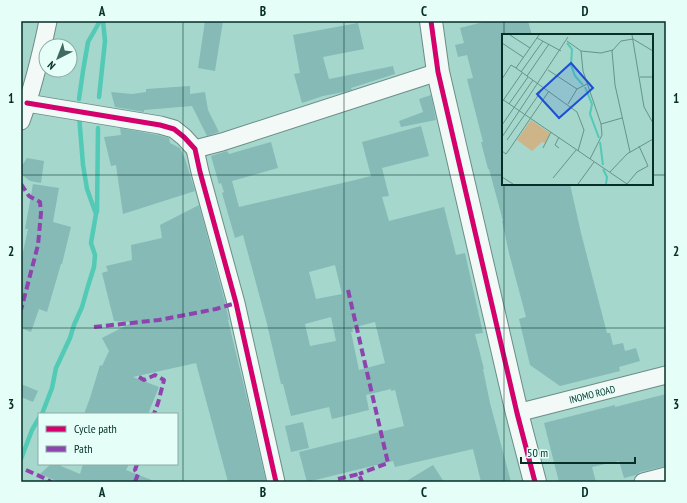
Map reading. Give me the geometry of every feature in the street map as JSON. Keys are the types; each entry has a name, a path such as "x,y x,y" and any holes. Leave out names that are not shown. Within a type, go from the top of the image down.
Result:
{"street":[{"path":"21,121 40,61 48,21"},
{"path":"431,21 438,72 535,482"},
{"path":"195,149 222,142 438,72"},
{"path":"27,103 160,125 174,129 195,149 236,302 276,482"},
{"name":"INOMO ROAD","path":"518,413 666,374"},
{"path":"643,482 666,476"}],"building":[{"path":"205,21 223,21 215,71 198,68"},
{"path":"487,21 528,21 532,34 502,34 502,185 570,185 607,333 610,333 613,345 623,343 625,351 636,348 640,361 619,367 620,371 560,386 530,365 519,319 526,317 509,253 503,221 481,142 483,142 467,79 473,78 467,55 458,57 455,45 464,43 460,28"},
{"path":"358,23 364,49 323,57 329,79 393,66 395,74 351,88 352,90 323,96 302,103 294,74 300,73 293,35"},
{"path":"190,86 190,94 205,92 208,110 219,132 207,136 192,106 144,110 144,112 115,107 111,92 132,94 146,92 146,89"},
{"path":"431,95 436,120 401,127 399,121 423,112 419,99"},
{"path":"421,126 429,156 382,168 389,196 382,197 389,221 444,207 456,255 465,253 483,333 475,334 484,369 490,403 511,482 481,482 473,449 395,467 393,461 307,482 299,452 404,426 395,390 391,391 391,389 366,395 369,410 332,419 329,407 291,416 283,384 281,384 266,320 243,235 235,238 222,193 224,192 221,183 219,184 211,156 227,151 229,154 271,142 278,168 232,181 239,207 371,176 362,142","holes":["335,265 342,294 316,299 309,272","331,317 336,341 310,346 305,324","375,322 385,363 359,370 351,332 353,332 352,328"]},
{"path":"120,128 169,138 170,143 180,148 195,191 123,214 116,165 111,166 104,137 121,135"},
{"path":"27,158 44,161 41,183 30,181 21,174 21,167"},
{"path":"33,184 59,188 53,222 71,227 62,264 47,312 39,309 31,332 21,328 21,261 28,229 25,229"},
{"path":"199,205 226,303 228,320 266,482 228,482 196,363 133,377 159,387 148,413 84,413 100,365 102,366 109,351 102,338 133,322 114,321 102,273 108,271 106,266 132,260 131,245 162,238 160,225"},
{"path":"21,384 38,391 33,402 21,397"},
{"path":"666,394 666,466 640,472 636,475 624,478 619,461 592,467 596,482 559,482 544,423"},
{"path":"303,422 309,448 291,452 285,426"},
{"path":"50,465 60,465 80,474 83,465 128,465 126,470 154,481 59,482 40,474"},
{"path":"433,465 444,482 405,482"}],"waterway":[{"path":"79,99 88,42 100,21"},
{"path":"99,97 105,41 103,21"},
{"path":"42,413 52,388 56,368 82,307 94,267 95,255 91,243 96,214 87,189 83,165 79,115"},
{"path":"97,212 98,128"},
{"path":"21,459 32,430 38,420"}],"marked path":[{"path":"21,184 29,196 40,202 41,213 38,245 21,310"},
{"path":"348,290 388,463 359,474"},
{"path":"94,327 159,320 216,309 236,303"},
{"path":"139,377 144,380 155,375 164,380 154,413"},
{"path":"135,482 138,474 135,470 137,465"},
{"path":"26,470 51,482"},
{"path":"338,479 359,474 362,482"}],"cycle path":[{"path":"431,21 438,72 517,413 535,482"},
{"path":"27,103 160,125 174,129 195,149 236,303 276,482"}]}
